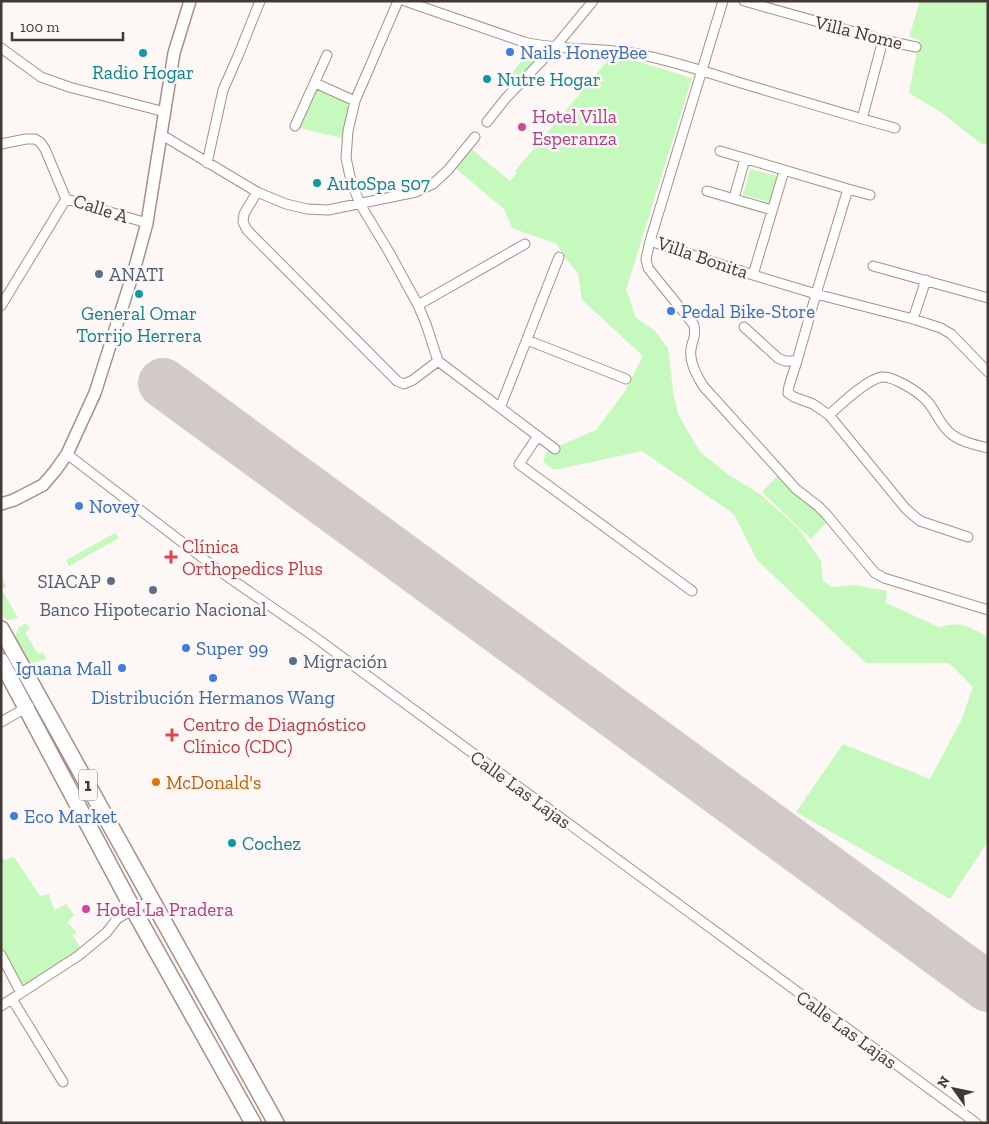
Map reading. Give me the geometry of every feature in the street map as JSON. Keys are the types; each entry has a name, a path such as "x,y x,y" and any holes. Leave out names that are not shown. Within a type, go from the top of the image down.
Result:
{"highway":[{"name":"1","path":"1,629 276,1123"},
{"name":"1","path":"1,649 25,691 40,700"},
{"name":"1","path":"1,661 133,909 254,1123"}],"street":[{"path":"1,504 14,500 43,485 68,454 95,393 147,223 174,53 190,1"},
{"path":"207,163 223,90 260,1"},
{"path":"398,1 355,101 348,131 346,158 351,181 360,204 418,305 438,360 555,449"},
{"path":"406,1 524,42 555,47 617,50 662,60 895,128"},
{"path":"487,122 506,98 555,47 593,1"},
{"name":"Villa Bonita","path":"723,1 650,241 816,294 941,328 952,334 988,372"},
{"name":"Villa Nome","path":"744,1 883,40 916,47"},
{"path":"862,119 883,40"},
{"path":"1,48 41,77 69,87 165,112"},
{"path":"295,126 327,55"},
{"path":"315,83 355,101"},
{"path":"162,135 257,192 286,204 306,209 328,210 416,192 433,184 448,170 475,137"},
{"name":"Calle A","path":"1,144 26,138 40,142 45,149 66,199 147,223"},
{"path":"720,151 870,195"},
{"path":"734,198 745,159"},
{"path":"753,275 784,171"},
{"path":"848,189 788,393 813,404 829,415 906,509 920,521 968,537"},
{"path":"708,191 772,210"},
{"path":"257,192 244,214 243,222 247,230 396,381 404,384 413,380 438,360"},
{"path":"1,306 66,199"},
{"path":"650,241 646,259 648,268 694,325 695,336 690,357 698,378 796,489 822,510 875,573 884,578 988,610"},
{"path":"418,305 525,244"},
{"path":"500,408 559,257"},
{"path":"873,266 988,298"},
{"path":"913,319 926,280"},
{"path":"744,327 778,358 797,361"},
{"path":"527,340 626,379"},
{"path":"829,415 870,382 881,377 891,378 910,388 926,400 949,432 959,438 988,448"},
{"path":"538,436 519,464 692,591"},
{"name":"Calle Las Lajas","path":"68,454 221,572 312,634 976,1123"},
{"path":"1,722 40,700"},
{"path":"133,909 141,897 143,884"},
{"path":"1,1006 78,956 106,933 117,919 144,904 157,908"},
{"path":"1,955 21,993"},
{"path":"12,999 64,1082"}],"green space":[{"path":"920,1 988,1 988,145 980,143 942,113 909,93 919,40 909,37"},
{"path":"531,48 540,49 546,55 521,79 509,87 504,84"},
{"path":"613,54 692,78 626,290 635,317 655,331 668,348 678,414 700,452 729,475 760,494 798,528 821,561 823,581 832,587 854,585 887,591 886,603 939,627 954,624 965,626 988,637 988,841 950,899 796,812 843,744 930,779 961,721 973,687 949,663 866,663 757,560 734,514 642,451 554,470 543,462 547,451 596,430 625,391 643,356 582,300 578,273 566,259 557,244 512,228 504,209 454,167 469,147 510,181 517,173 515,171"},
{"path":"317,87 351,102 342,138 299,128"},
{"path":"750,169 777,176 769,202 743,195"},
{"path":"778,475 827,522 811,539 762,492"},
{"path":"115,533 119,538 69,566 66,560"},
{"path":"3,580 6,586 2,590 18,618 8,620 1,615 1,581"},
{"path":"26,623 30,629 25,632 38,654 43,652 47,659 32,663 22,656 14,642 18,628"},
{"path":"1,856 5,860 14,857 40,896 49,894 55,910 66,904 74,915 67,922 77,933 72,935 83,951 25,990 1,948"}],"runway":[{"path":"163,383 988,987"}],"place":[{"name":"Nails HoneyBee","path":"510,52"},
{"name":"Radio Hogar","path":"143,53"},
{"name":"Nutre Hogar","path":"487,79"},
{"name":"Hotel Villa Esperanza","path":"522,127"},
{"name":"AutoSpa 507","path":"317,183"},
{"name":"ANATI","path":"99,274"},
{"name":"General Omar Torrijo Herrera","path":"139,294"},
{"name":"Pedal Bike-Store","path":"671,311"},
{"name":"Novey","path":"79,506"},
{"name":"Clínica Orthopedics Plus","path":"171,557"},
{"name":"SIACAP","path":"111,581"},
{"name":"Banco Hipotecario Nacional","path":"153,590"},
{"name":"Super 99","path":"186,648"},
{"name":"Migración","path":"293,661"},
{"name":"Iguana Mall","path":"122,668"},
{"name":"Distribución Hermanos Wang","path":"213,678"},
{"name":"Centro de Diagnóstico Clínico (CDC)","path":"172,735"},
{"name":"McDonald's","path":"156,782"},
{"name":"Eco Market","path":"14,816"},
{"name":"Cochez","path":"232,843"},
{"name":"Hotel La Pradera","path":"86,909"}]}
